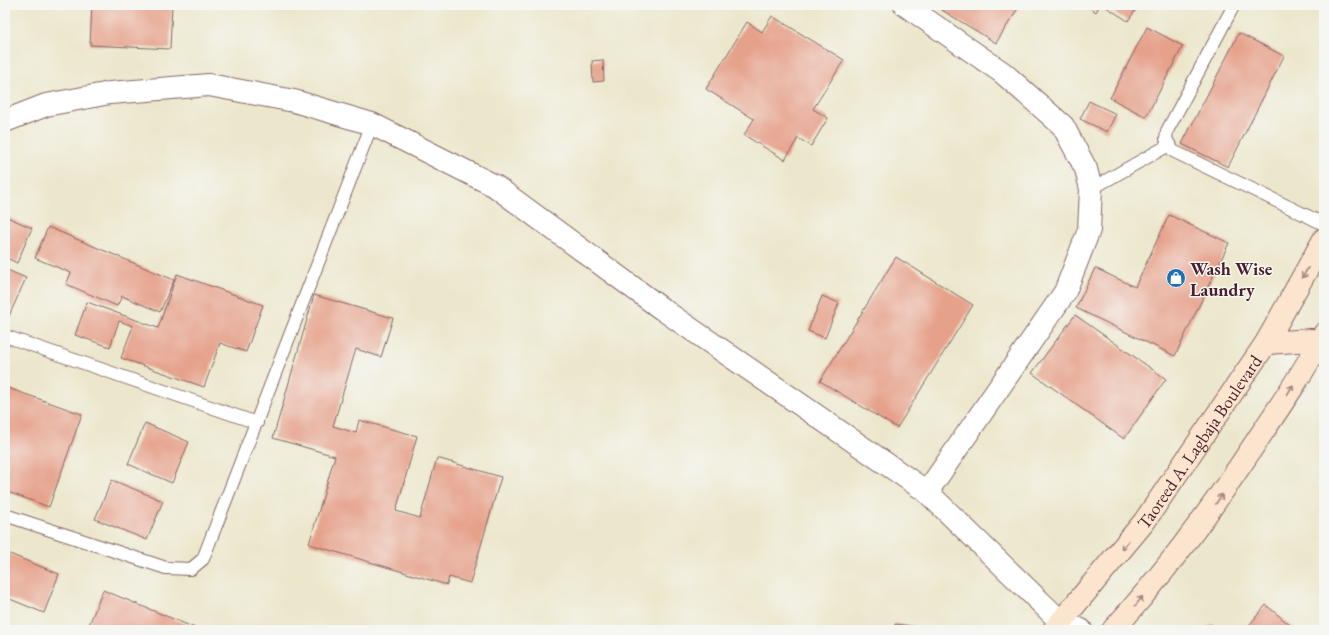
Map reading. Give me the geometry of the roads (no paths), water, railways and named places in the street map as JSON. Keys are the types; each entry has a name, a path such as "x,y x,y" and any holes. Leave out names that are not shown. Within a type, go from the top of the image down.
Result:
{"street":[{"path":"905,5 1003,74 1063,126 1086,169 1091,189 1089,230 1065,292 927,492"},
{"path":"5,121 46,105 110,93 208,85 294,101 372,124 495,186 662,309 927,492 1057,626 1081,630"},
{"name":"Taoreed A. Lagbaja Boulevard","path":"1057,626 1144,522 1266,343 1324,239"},
{"path":"1266,343 1322,340"},
{"path":"1112,630 1135,606 1216,503 1278,410 1322,340"}],"lane":[{"path":"1234,5 1167,132 1166,139 1173,151 1324,224"},
{"path":"5,515 166,568 191,569 204,559 372,124"},
{"path":"1091,189 1169,145"},
{"path":"5,336 257,424"}],"place":[{"name":"Wash Wise Laundry","path":"1176,278"}]}
